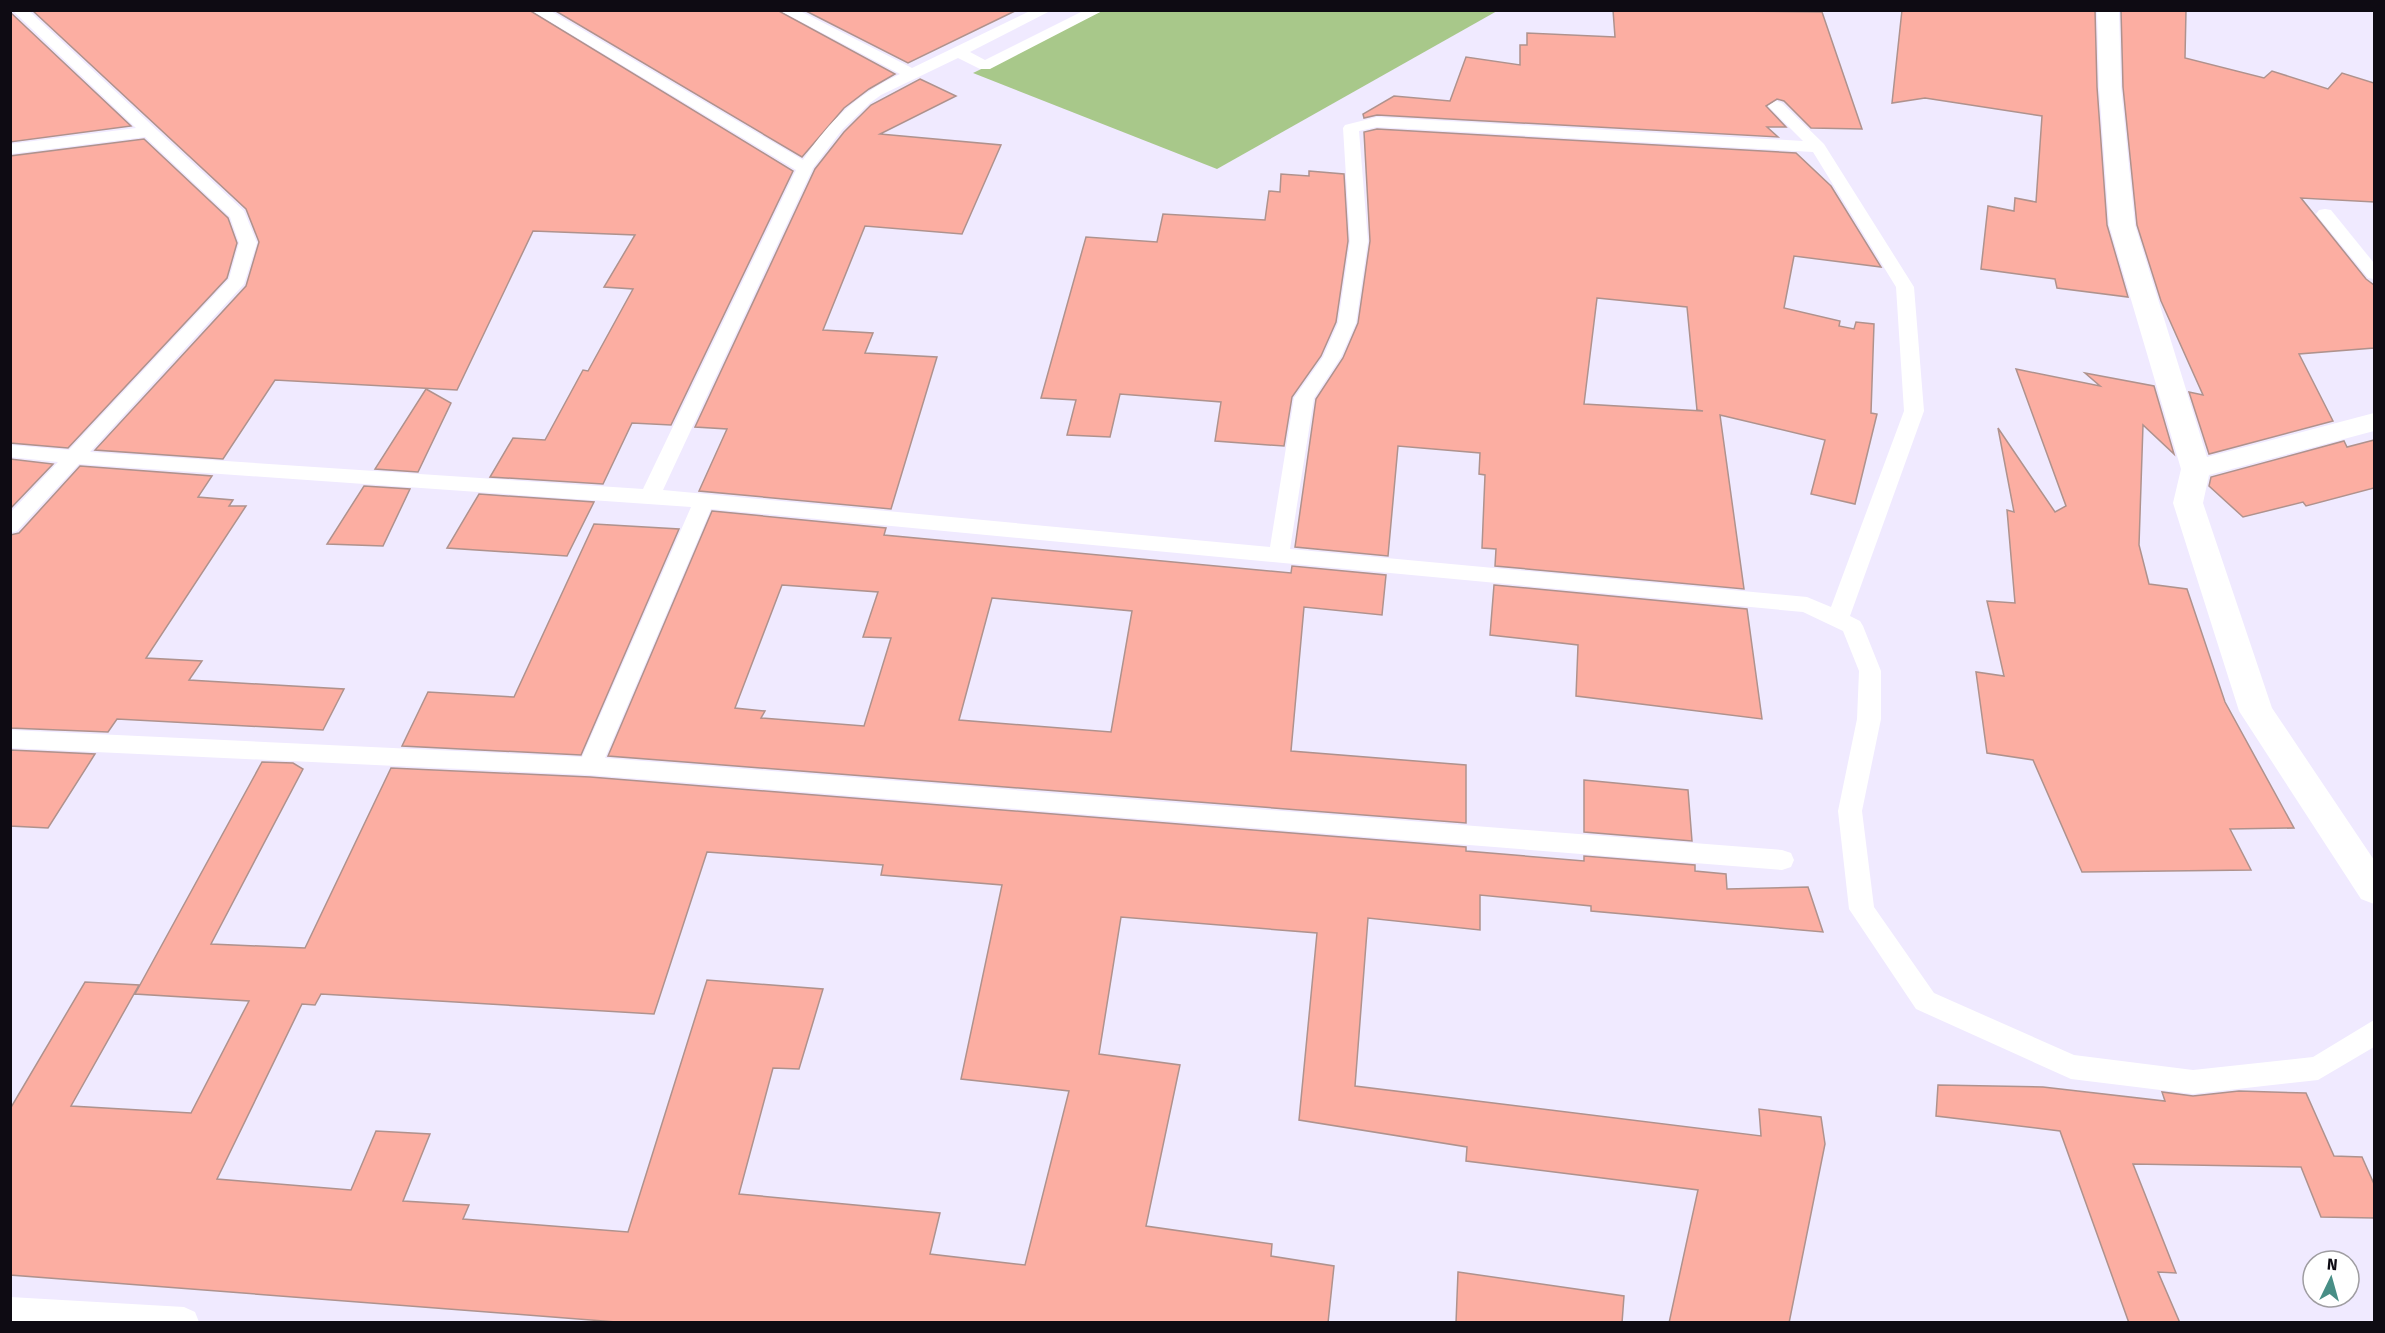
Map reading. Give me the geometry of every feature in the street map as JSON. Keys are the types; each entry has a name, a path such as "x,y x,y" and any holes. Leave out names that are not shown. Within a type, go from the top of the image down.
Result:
{"street":[{"path":"2108,10 2110,87 2122,225 2196,469 2187,503 2256,711 2374,889"},
{"path":"2196,469 2374,422"}],"lane":[{"path":"10,526 238,280 248,243 237,215 151,131 19,10"},
{"path":"538,10 805,168"},
{"path":"786,10 911,74"},
{"path":"650,496 805,168 828,134 852,108 874,92 1045,10"},
{"path":"958,52 985,66 1097,10"},
{"path":"1776,106 1818,147 1905,287 1914,411 1838,619"},
{"path":"1279,554 1304,398 1332,357 1347,323 1359,241 1352,128 1377,122 1818,147"},
{"path":"10,149 151,131"},
{"path":"2325,214 2374,274"},
{"path":"10,452 650,496 1807,605 1852,626 1870,671 1869,719 1850,811 1862,909 1925,1001 2072,1067 2193,1082 2318,1068 2372,1035 2374,1030"},
{"path":"590,766 704,501"},
{"path":"10,739 590,766 1782,860"},
{"path":"10,1311 184,1323"}],"green space":[{"path":"1102,11 1497,11 1217,169 973,73"}],"building":[{"path":"32,10 529,10 793,171 671,425 632,423 603,484 490,477 513,438 545,440 583,370 588,371 633,289 604,287 635,235 533,231 457,390 275,380 223,459 95,450 246,286 259,242 246,209"},
{"path":"554,10 777,10 895,74 869,89 844,108 802,157"},
{"path":"804,10 1017,10 908,63"},
{"path":"1613,10 1822,12 1862,129 1811,128 1784,101 1777,99 1766,106 1786,127 1767,127 1778,137 1377,115 1364,118 1363,114 1394,96 1450,101 1466,57 1520,65 1520,45 1527,45 1527,33 1615,37"},
{"path":"1902,10 2095,10 2097,87 2107,225 2128,297 2057,288 2055,279 1981,269 1988,206 2014,211 2015,198 2036,202 2042,116 1925,98 1892,103"},
{"path":"2121,10 2186,10 2185,58 2264,78 2272,71 2328,89 2342,73 2374,83 2374,202 2301,198 2366,279 2374,285 2374,348 2299,354 2333,421 2209,454 2189,392 2203,395 2161,301 2137,225 2123,87"},
{"path":"10,12 131,126 10,142"},
{"path":"920,79 956,96 880,134 1001,145 962,234 865,226 823,330 873,333 865,353 937,357 891,509 699,491 727,429 695,427 815,169 844,132 871,105"},
{"path":"1377,129 1796,153 1831,186 1881,267 1794,256 1784,308 1840,321 1839,326 1854,329 1856,322 1874,324 1871,413 1877,414 1855,504 1811,494 1825,440 1720,415 1744,589 1495,566 1496,549 1482,548 1485,475 1479,474 1480,453 1398,446 1388,556 1295,547 1316,399 1343,358 1358,323 1370,241 1364,132","holes":["1597,298 1687,307 1697,410 1703,411 1584,404"]},
{"path":"144,139 228,218 237,243 227,278 68,448 10,443 10,156"},
{"path":"1309,171 1344,174 1348,241 1336,322 1321,356 1292,397 1284,446 1215,441 1221,402 1120,394 1110,437 1067,435 1076,400 1041,398 1086,237 1157,242 1163,214 1265,220 1269,191 1280,192 1281,174 1309,176"},
{"path":"2016,369 2100,386 2085,373 2154,386 2174,454 2143,425 2139,545 2149,584 2187,589 2225,702 2294,828 2230,829 2251,870 2082,872 2033,760 1987,753 1976,672 2004,676 1987,601 2015,603 2007,510 2014,512 1998,428 2055,512 2066,506"},
{"path":"426,389 451,403 418,472 375,469"},
{"path":"2374,440 2374,488 2306,506 2303,502 2243,517 2209,486 2211,477 2344,441 2347,447"},
{"path":"10,459 53,464 10,509"},
{"path":"80,466 212,476 198,497 233,500 229,506 246,506 146,658 202,661 189,680 344,689 323,730 117,719 108,732 10,728 10,535 19,533"},
{"path":"364,486 410,489 383,546 327,544"},
{"path":"479,494 594,502 567,556 447,548"},
{"path":"712,511 886,528 884,535 1291,573 1292,566 1386,575 1382,615 1304,607 1291,751 1466,765 1466,823 608,756","holes":["782,585 878,592 863,637 891,638 864,726 761,718 765,711 735,708","992,598 1132,611 1111,732 959,720"]},
{"path":"594,524 679,529 581,755 402,746 428,692 514,697"},
{"path":"1494,585 1747,609 1762,719 1576,696 1578,645 1490,635"},
{"path":"10,750 95,754 48,828 10,826"},
{"path":"262,762 293,763 303,769 211,944 305,948 391,768 590,777 1466,847 1466,851 1584,861 1584,856 1695,865 1695,871 1726,874 1727,889 1808,887 1823,932 1591,911 1591,906 1480,895 1480,930 1368,918 1355,1086 1761,1136 1759,1109 1821,1117 1825,1144 1789,1323 1669,1323 1698,1190 1466,1161 1467,1147 1299,1120 1317,933 1121,917 1099,1054 1180,1065 1146,1226 1272,1244 1271,1256 1334,1266 1328,1323 629,1323 10,1275 10,1109 85,982 139,985 71,1106 191,1113 249,1001 135,994","holes":["707,852 883,865 881,875 1002,885 961,1079 1069,1091 1025,1265 930,1254 940,1213 739,1194 773,1068 799,1069 823,989 707,980 628,1232 463,1219 469,1205 403,1201 430,1134 376,1131 351,1190 217,1179 302,1004 315,1005 321,994 654,1014"]},
{"path":"1584,780 1688,790 1692,841 1584,832"},
{"path":"1938,1085 2043,1087 2165,1101 2162,1092 2193,1096 2239,1091 2306,1093 2334,1156 2362,1157 2374,1184 2374,1218 2321,1217 2301,1167 2133,1164 2176,1273 2158,1272 2180,1323 2129,1323 2060,1131 1936,1116"},
{"path":"1458,1272 1624,1296 1622,1323 1456,1323"}]}
